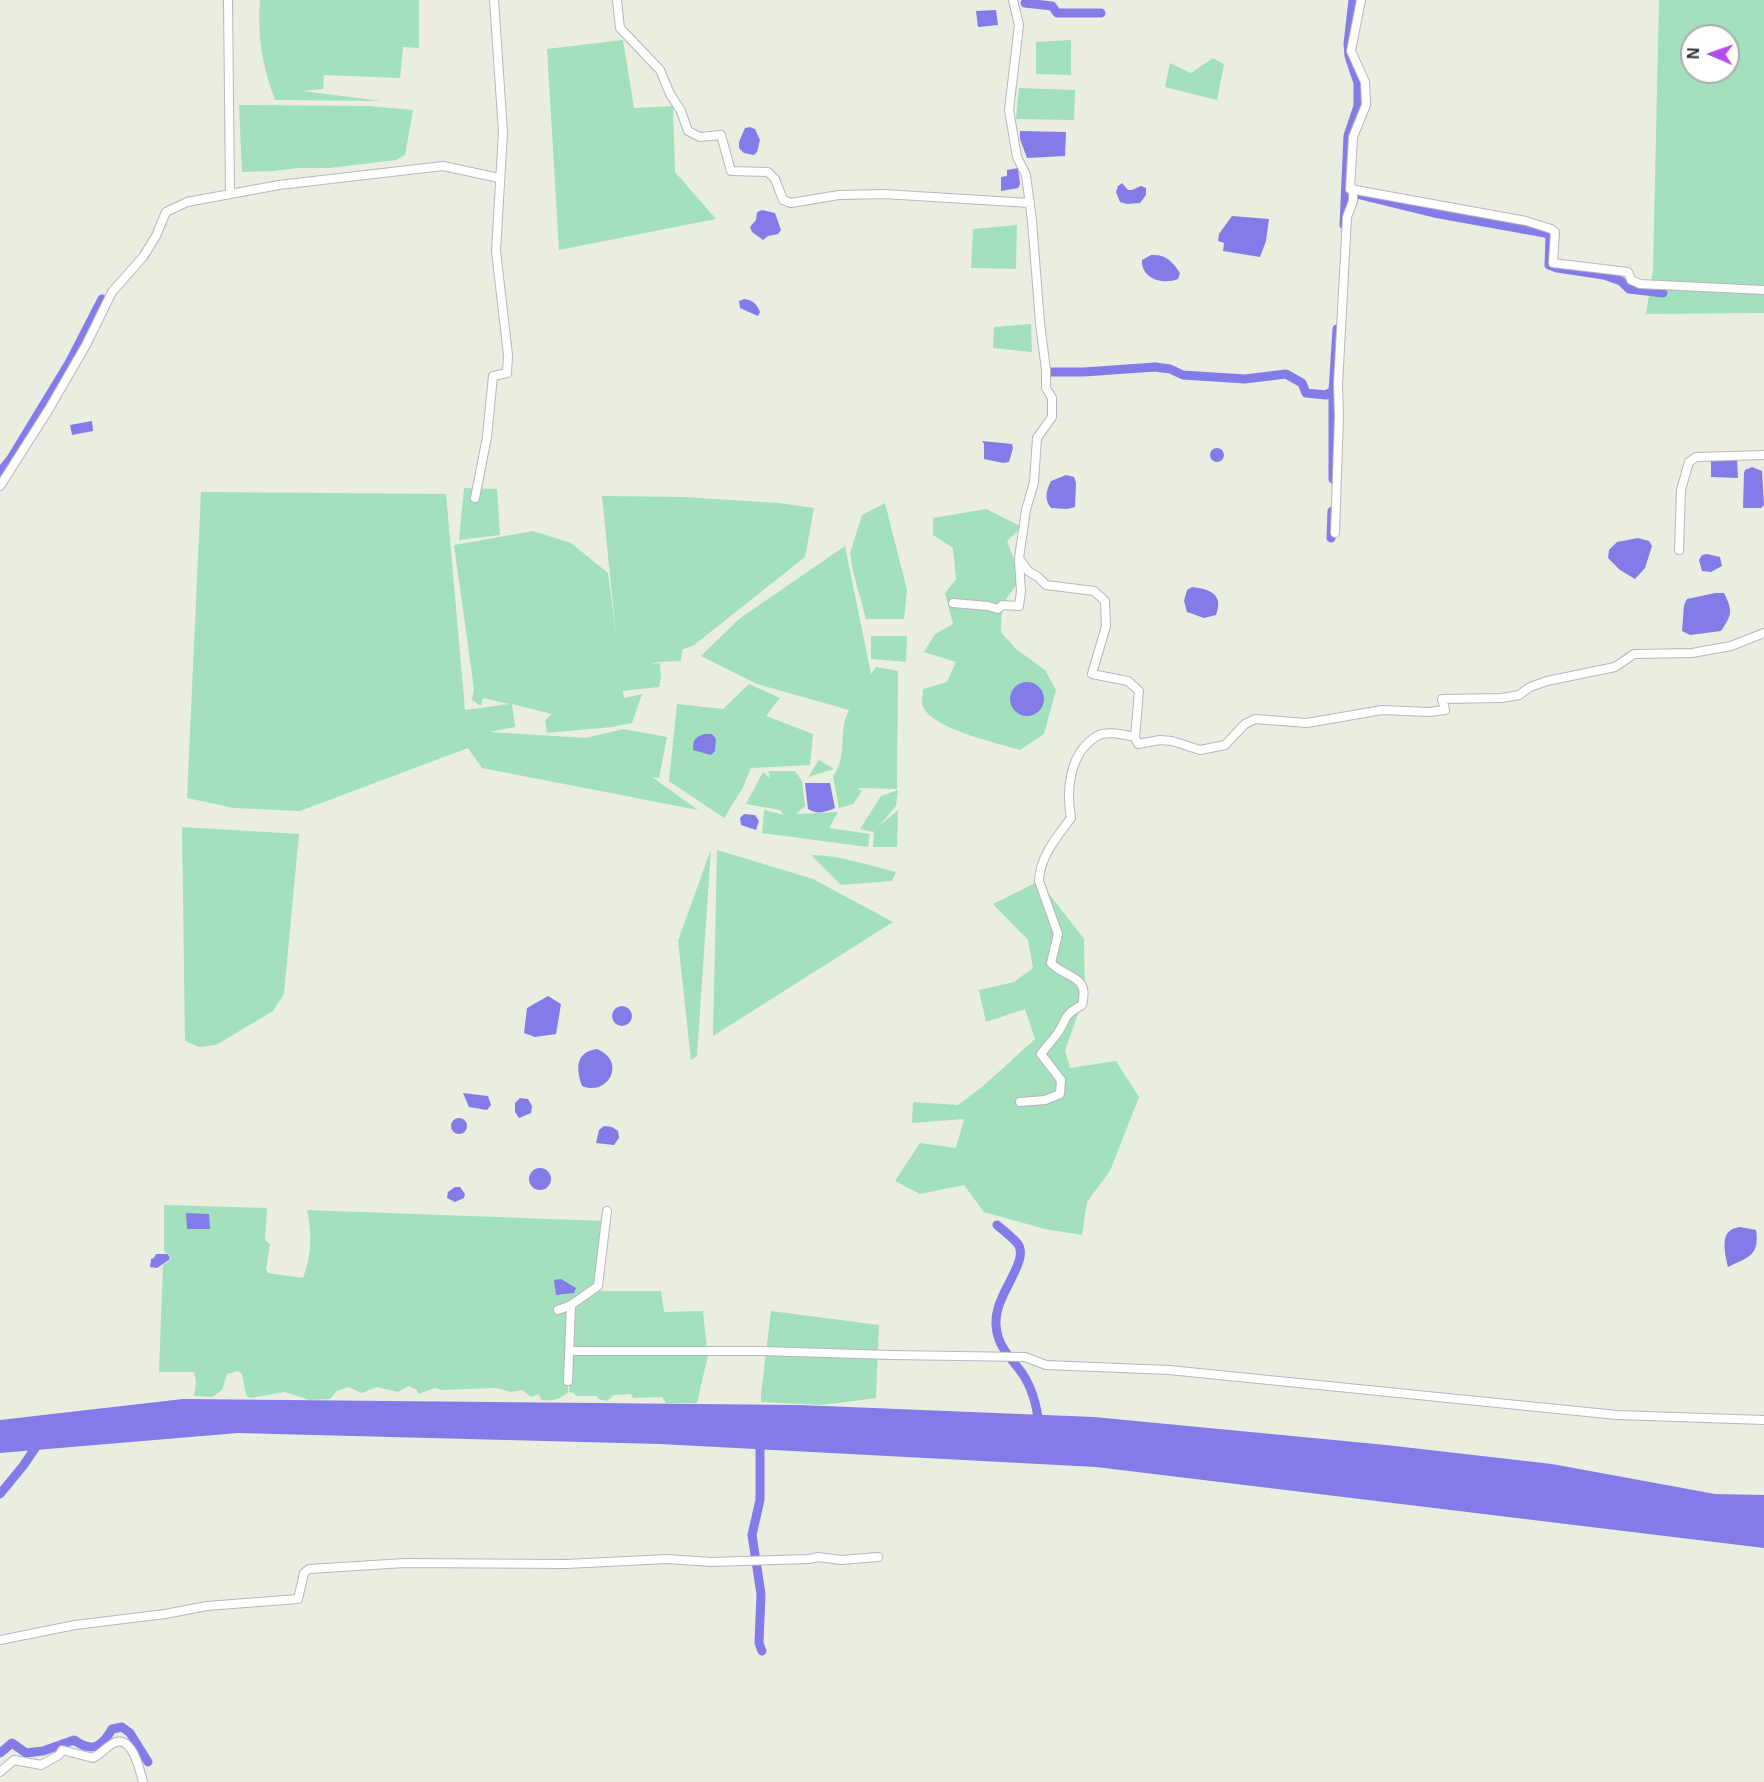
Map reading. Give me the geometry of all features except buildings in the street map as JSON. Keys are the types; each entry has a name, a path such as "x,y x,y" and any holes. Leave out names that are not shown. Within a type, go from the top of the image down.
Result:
{"street":[{"path":"228,0 231,194"},
{"path":"475,498 487,437 493,376 507,373 508,355 496,250 503,132 494,0"},
{"path":"617,0 620,28 660,70 670,94 681,111 688,131 700,137 721,135 730,171 768,172 775,179 783,200 791,203 839,195 884,194 1030,202"},
{"path":"953,603 998,609 1002,605 1019,606 1021,571 1019,558 1026,510 1034,482 1037,438 1052,417 1052,398 1046,388 1030,202 1026,175 1017,157 1009,110 1018,25 1012,0"},
{"path":"1335,533 1338,386 1347,217 1353,201 1353,190 1350,189 1353,136 1366,105 1365,82 1352,51 1361,0"},
{"path":"0,486 49,410 86,345 112,292 143,257 156,236 166,212 187,202 279,185 443,166 499,178"},
{"path":"1353,190 1527,221 1551,229 1555,232 1553,263 1628,272 1631,280 1640,284 1764,290"},
{"path":"1678,550 1681,490 1689,462 1696,457 1764,455"},
{"path":"1019,558 1028,571 1046,585 1094,591 1105,601 1106,626 1092,674 1128,681 1139,691 1135,737 1138,744 1160,740 1172,741 1200,750 1225,745 1245,724 1255,719 1307,723 1382,710 1429,712 1445,710 1442,699 1502,698 1519,695 1530,687 1547,681 1615,667 1634,654 1692,653 1731,646 1764,633"},
{"path":"1020,1102 1045,1100 1060,1094 1061,1080 1041,1054 1058,1033 1063,1020 1070,1011 1082,1005 1085,994 1082,985 1074,976 1057,969 1051,963 1058,934 1039,881 1041,863 1071,818 1068,803 1069,779 1074,764 1084,749 1098,735 1110,733 1135,737"},
{"path":"558,1310 571,1305 598,1286 607,1211"},
{"path":"568,1381 571,1305"},
{"path":"569,1351 762,1350 1025,1356 1046,1365 1169,1370 1617,1414 1764,1420"},
{"path":"0,1640 75,1625 165,1614 207,1606 298,1599 304,1573 309,1569 405,1563 566,1564 667,1559 711,1562 818,1557 841,1560 878,1557"},
{"path":"0,1772 14,1760 40,1765 59,1755 62,1750 93,1758 114,1742 119,1741 124,1742 132,1750 143,1782"}],"green space":[{"path":"260,0 419,0 419,48 403,47 400,78 324,75 323,89 302,91 382,101 275,100 262,51 259,26"},
{"path":"1659,0 1764,0 1764,313 1646,314 1653,270"},
{"path":"623,40 634,108 673,106 675,172 716,219 559,250 547,49"},
{"path":"1071,40 1071,75 1036,74 1036,42"},
{"path":"1213,58 1224,64 1217,100 1165,87 1170,63 1191,73"},
{"path":"1019,88 1075,90 1074,120 1016,119"},
{"path":"239,105 369,106 413,110 405,155 396,160 329,168 242,172"},
{"path":"1017,225 1016,269 971,268 973,229"},
{"path":"1031,324 1032,352 993,348 994,327"},
{"path":"464,488 497,489 500,535 459,540"},
{"path":"201,492 446,494 465,710 509,704 483,698 481,706 472,700 474,689 454,545 533,531 571,543 608,573 616,635 602,496 684,497 779,503 814,508 805,557 694,645 682,650 681,661 658,662 649,665 660,663 659,687 623,691 624,698 642,694 632,723 547,733 545,720 552,714 512,704 515,727 489,732 586,738 623,729 667,737 659,778 652,777 698,810 482,768 468,748 300,811 234,808 187,798"},
{"path":"885,503 907,590 904,619 866,619 850,553 862,515"},
{"path":"986,509 1022,527 1007,541 1021,578 1002,605 1001,632 1016,649 1045,670 1056,690 1044,734 1020,750 952,728 929,715 922,705 923,689 947,682 956,662 924,652 935,634 953,624 945,593 956,579 953,548 933,535 933,518"},
{"path":"845,546 871,674 876,667 898,671 897,789 857,788 862,791 853,804 839,808 833,776 841,760 844,726 849,710 757,684 701,656 739,619"},
{"path":"871,636 907,636 906,662 871,659"},
{"path":"749,684 780,698 766,716 813,734 810,765 751,768 742,789 724,818 669,781 677,704 723,709"},
{"path":"819,760 834,769 808,777"},
{"path":"768,771 795,771 802,781 805,806 796,814 838,812 829,828 870,834 868,847 762,833 764,810 784,815 780,810 746,804 763,772 770,778"},
{"path":"898,790 896,806 878,827 898,810 897,847 873,847 874,832 860,829 881,796"},
{"path":"182,827 299,834 284,994 273,1011 216,1045 199,1047 185,1041"},
{"path":"711,849 697,1056 691,1060 678,941"},
{"path":"717,850 813,879 893,922 713,1036"},
{"path":"811,855 843,859 896,872 892,881 841,885"},
{"path":"1039,881 1084,939 1085,994 1065,1051 1070,1068 1116,1061 1139,1097 1110,1171 1087,1202 1082,1235 1045,1229 984,1212 964,1185 920,1194 895,1181 920,1143 956,1148 964,1119 912,1123 913,1102 958,1105 982,1087 1035,1039 1025,1009 986,1022 979,990 1014,982 1033,968 1028,940 993,904"},
{"path":"164,1205 267,1208 265,1240 270,1244 266,1269 268,1273 303,1278 310,1244 307,1210 605,1221 597,1285 569,1307 568,1392 559,1398 541,1400 539,1394 531,1397 522,1390 511,1392 496,1388 442,1390 435,1388 418,1394 417,1390 409,1386 398,1392 377,1387 362,1393 348,1387 337,1391 330,1399 309,1400 285,1392 250,1398 246,1395 242,1374 238,1371 227,1374 222,1390 212,1397 194,1396 196,1382 194,1372 159,1372 163,1265 171,1257 164,1251"},
{"path":"598,1289 601,1291 661,1291 664,1312 703,1311 707,1349 571,1350 572,1306"},
{"path":"771,1311 879,1325 876,1398 822,1405 761,1402"},
{"path":"571,1353 708,1355 697,1403 666,1403 662,1397 633,1398 631,1394 614,1395 607,1401 598,1399 597,1396 576,1396 569,1392"}],"shaded area":[{"path":"996,10 998,25 978,27 976,11"},
{"path":"745,128 755,129 760,140 754,155 744,153 739,148"},
{"path":"1020,131 1066,132 1065,156 1027,158 1020,139"},
{"path":"1018,168 1020,184 1018,188 1001,191 1001,177 1007,176 1007,170"},
{"path":"1122,183 1128,190 1141,186 1146,188 1146,195 1140,203 1120,202 1116,192"},
{"path":"762,210 775,213 781,230 778,234 768,236 763,240 752,232 750,227 756,220 757,212"},
{"path":"1232,216 1269,219 1266,241 1260,257 1223,251 1224,243 1218,241 1219,234"},
{"path":"1151,255 1165,257 1171,262 1180,273 1178,279 1160,281 1149,276 1145,272 1142,260"},
{"path":"744,299 756,305 760,312 758,316 740,308 739,301"},
{"path":"92,421 93,431 72,435 70,425"},
{"path":"982,441 1012,444 1009,462 984,459"},
{"path":"1217,448 1222,450 1224,455 1222,460 1217,462 1212,460 1210,455 1212,450"},
{"path":"1737,458 1738,478 1711,477 1711,460"},
{"path":"1752,467 1762,471 1764,505 1761,508 1743,508 1744,473"},
{"path":"1066,475 1074,477 1076,483 1075,507 1051,508 1047,498 1049,485 1051,481"},
{"path":"1638,538 1649,541 1652,546 1645,568 1635,579 1620,570 1608,558 1609,550 1617,542"},
{"path":"1702,555 1720,557 1722,566 1711,572 1702,571 1699,560"},
{"path":"1192,587 1210,591 1217,597 1216,615 1204,618 1187,612 1184,601 1187,590"},
{"path":"1724,593 1730,609 1729,617 1721,631 1690,635 1682,631 1684,605 1687,599"},
{"path":"1027,682 1039,687 1044,699 1039,711 1027,716 1015,711 1010,699 1015,687"},
{"path":"704,734 712,734 716,739 715,751 711,755 693,750 695,740"},
{"path":"805,783 830,783 835,808 825,812 808,809"},
{"path":"744,814 755,815 759,821 756,830 741,825 740,818"},
{"path":"548,996 561,1004 556,1034 535,1037 524,1033 527,1008"},
{"path":"622,1006 629,1009 632,1016 629,1023 622,1026 615,1023 612,1016 615,1009"},
{"path":"597,1049 611,1062 610,1076 606,1083 599,1087 582,1086 579,1062 585,1054"},
{"path":"463,1093 488,1096 491,1105 487,1110 469,1107"},
{"path":"520,1098 528,1099 532,1106 531,1113 519,1118 515,1112 515,1103"},
{"path":"459,1118 467,1126 459,1134 451,1126"},
{"path":"604,1126 618,1131 619,1138 614,1145 596,1143 599,1130"},
{"path":"540,1168 548,1171 551,1179 548,1187 540,1190 532,1187 529,1179 532,1171"},
{"path":"455,1187 460,1187 465,1194 464,1198 455,1202 447,1198 448,1192"},
{"path":"186,1213 209,1214 210,1229 187,1229"},
{"path":"1740,1227 1756,1230 1756,1245 1751,1254 1728,1267 1726,1237 1732,1229"},
{"path":"156,1254 167,1254 170,1257 169,1260 157,1268 150,1267 151,1259"},
{"path":"561,1279 576,1288 574,1293 556,1295 554,1280"},
{"path":"183,1399 799,1405 1094,1417 1386,1445 1552,1464 1715,1494 1764,1495 1764,1548 1096,1467 660,1444 238,1433 0,1453 0,1420"}],"waterway":[{"path":"1344,225 1348,136 1358,106 1358,83 1349,56 1348,44 1353,0"},
{"path":"1025,3 1052,6 1057,13 1101,13"},
{"path":"1348,192 1434,213 1545,233 1550,236 1549,265 1604,275 1621,281 1629,289 1663,293"},
{"path":"0,472 10,460 69,363 102,299"},
{"path":"1052,372 1155,367 1170,369 1183,375 1245,379 1286,374 1302,383 1306,393 1326,395 1333,391 1337,329"},
{"path":"1333,391 1333,479"},
{"path":"1331,538 1332,511"},
{"path":"997,1225 1011,1236 1020,1248 1020,1259 998,1308 997,1332 1005,1351 1029,1385 1036,1405 1039,1425"},
{"path":"760,1437 760,1500 752,1535 761,1594 759,1643 762,1651"},
{"path":"0,1494 40,1441"},
{"path":"0,1753 12,1743 26,1753 43,1751 74,1740 86,1746 96,1746 112,1729 122,1727 130,1733 148,1762"}]}
